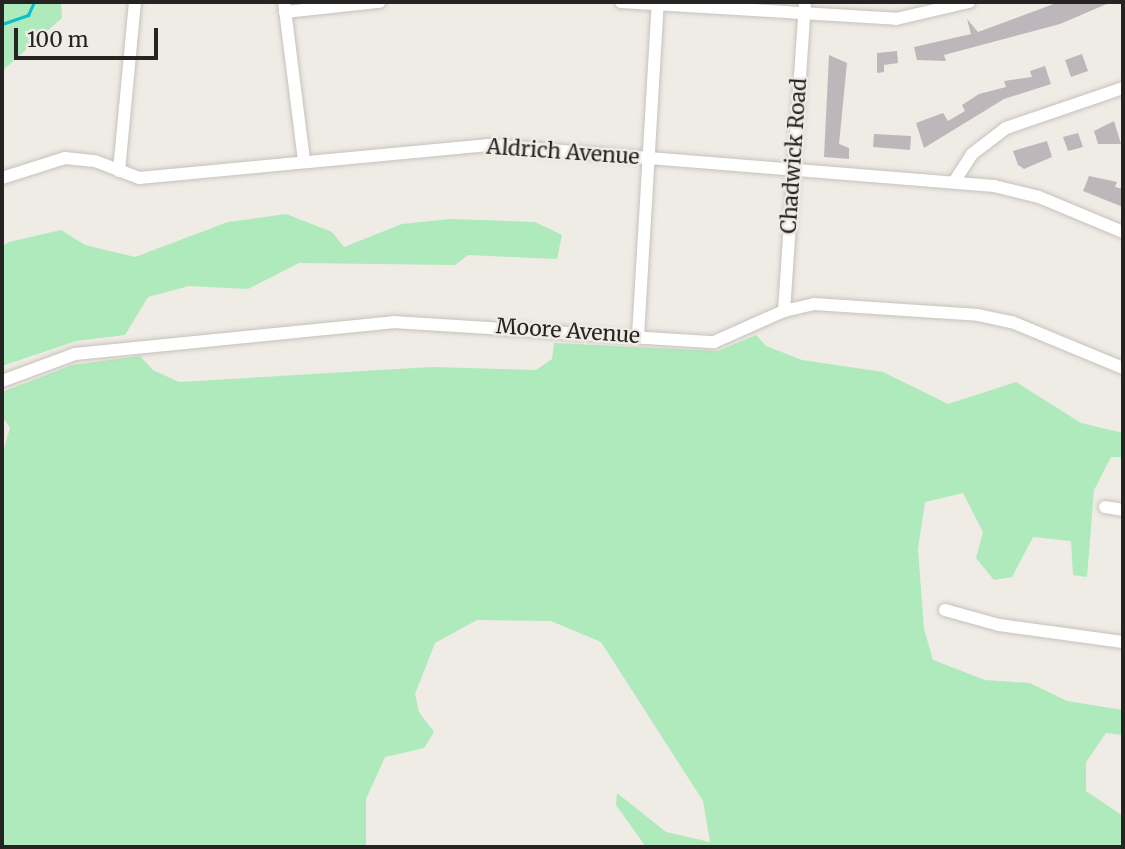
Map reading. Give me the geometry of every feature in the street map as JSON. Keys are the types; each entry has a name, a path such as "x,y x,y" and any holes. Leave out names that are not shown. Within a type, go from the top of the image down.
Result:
{"street":[{"path":"119,171 135,2"},
{"path":"304,161 285,7 379,2"},
{"path":"621,2 804,16 916,17 969,2"},
{"name":"Chadwick Road","path":"784,311 805,2"},
{"path":"638,336 658,3"},
{"path":"954,182 972,153 1006,128 1123,88"},
{"name":"Aldrich Avenue","path":"2,178 65,158 139,178 488,145 954,182 1039,197 1123,232"},
{"name":"Moore Avenue","path":"2,381 75,354 393,322 714,342 784,311 814,304 978,315 1012,322 1123,368"},
{"path":"1105,508 1123,510"},
{"path":"945,610 999,625 1123,642"}],"green space":[{"path":"2,2 61,2 62,18 2,71"},
{"path":"286,214 332,232 344,247 402,224 450,219 535,222 562,235 557,259 468,255 455,265 299,263 248,289 189,286 148,297 125,335 76,341 2,366 2,246 9,242 61,230 85,245 135,257 228,222"},
{"path":"756,335 766,346 802,360 883,372 948,404 1016,382 1081,423 1123,433 1123,457 1111,457 1094,490 1087,577 1073,575 1071,541 1033,537 1012,577 994,580 976,558 983,532 963,493 925,502 918,549 924,629 933,660 985,680 1030,683 1067,701 1123,710 1123,735 1106,733 1086,762 1086,791 1123,816 1123,847 646,847 616,805 617,793 666,832 710,842 703,801 601,642 551,621 477,620 435,643 415,694 419,712 434,732 424,748 385,757 366,799 366,847 2,847 2,455 10,428 2,416 2,392 72,365 140,356 153,370 179,382 431,367 536,370 552,359 554,343 718,351"}],"building":[{"path":"1059,2 1109,3 1060,24 944,55 946,61 917,60 914,47 971,34 967,19 978,32"},
{"path":"897,51 898,63 884,65 884,72 877,73 877,53"},
{"path":"1082,54 1088,71 1071,77 1065,60"},
{"path":"829,55 847,63 839,144 849,148 849,159 824,157"},
{"path":"1045,66 1051,84 1004,99 924,148 916,123 943,113 948,121 965,111 962,105 979,94 1006,87 1004,81 1032,77 1030,71"},
{"path":"1114,121 1121,144 1098,144 1094,131"},
{"path":"1078,133 1083,147 1068,151 1063,137"},
{"path":"874,134 911,136 910,150 873,147"},
{"path":"1047,141 1052,157 1024,169 1018,165 1013,151"},
{"path":"1089,176 1117,182 1115,187 1123,189 1123,207 1083,191"}],"waterway":[{"path":"2,24 28,15 34,2"}]}
